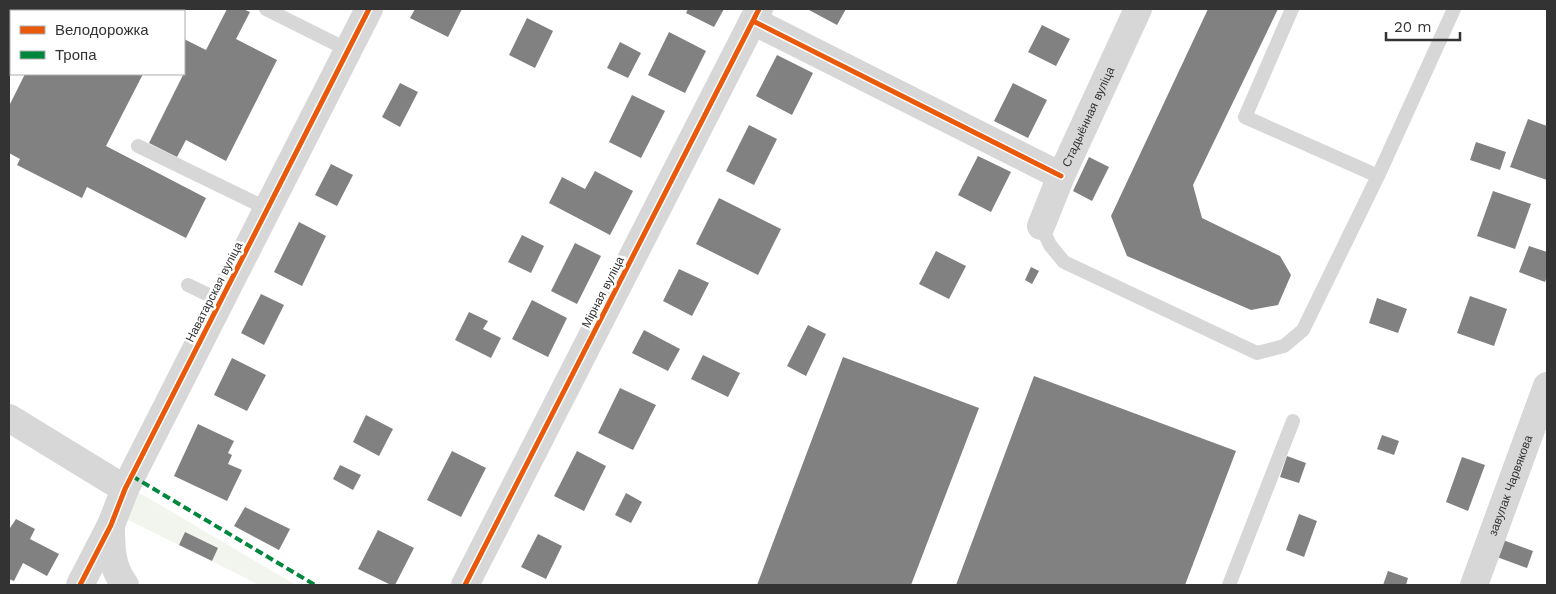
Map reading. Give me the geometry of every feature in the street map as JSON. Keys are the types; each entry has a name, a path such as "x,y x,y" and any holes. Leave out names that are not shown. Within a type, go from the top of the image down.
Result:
{"street":[{"name":"Наватарская вуліца","path":"80,585 111,525 125,489 369,9"},
{"name":"Стадыённая вуліца","path":"1041,226 1061,176 1138,9"},
{"path":"756,15 1061,176"},
{"name":"Мірная вуліца","path":"465,585 756,15"},
{"name":"завулак Чарвякова","path":"1474,585 1547,386"},
{"path":"9,418 125,489"},
{"path":"111,525 111,555 118,577 125,585"}],"lane":[{"path":"266,9 348,50"},
{"path":"1292,9 1245,117 1378,176"},
{"path":"1041,226 1050,245 1064,262 1257,353 1284,346 1303,330 1378,176 1454,9"},
{"path":"138,146 268,209"},
{"path":"188,284 220,301"},
{"path":"1229,585 1293,421"}],"shaded area":[{"path":"138,492 296,585 259,585 212,561 218,548 185,532 179,545 126,519"}],"building":[{"path":"59,9 177,9 176,10"},
{"path":"227,9 243,9 250,12 236,39 277,60 226,161 186,140 177,157 149,143 183,75 185,75 185,40 206,50"},
{"path":"415,9 462,9 448,37 410,18"},
{"path":"688,9 724,9 714,27 686,13"},
{"path":"809,9 846,9 837,25"},
{"path":"1208,9 1278,9 1193,185 1202,218 1280,256 1291,275 1278,305 1251,310 1127,256 1111,216"},
{"path":"527,18 553,31 535,68 509,55"},
{"path":"1042,25 1070,39 1056,66 1028,52"},
{"path":"669,32 706,51 685,93 648,75"},
{"path":"620,42 641,53 628,78 607,68"},
{"path":"777,55 813,73 792,115 756,96"},
{"path":"24,75 142,75 106,146 206,198 186,238 87,187 82,198 17,165 20,159 9,153 9,106"},
{"path":"400,83 418,92 400,127 382,117"},
{"path":"1013,83 1047,100 1028,138 994,121"},
{"path":"632,95 665,111 641,158 609,142"},
{"path":"1528,119 1547,126 1547,180 1510,167"},
{"path":"749,125 777,139 754,185 726,171"},
{"path":"1476,142 1506,152 1500,170 1470,160"},
{"path":"978,156 1011,172 991,212 958,195"},
{"path":"1089,157 1109,167 1092,201 1073,191"},
{"path":"331,164 353,175 337,206 315,195"},
{"path":"595,171 633,191 610,235 549,203 562,177 585,189"},
{"path":"1493,191 1531,204 1515,249 1477,236"},
{"path":"719,198 781,229 758,275 696,244"},
{"path":"299,222 326,236 302,286 274,272"},
{"path":"522,235 544,246 531,273 508,262"},
{"path":"575,243 601,256 577,304 551,291"},
{"path":"1529,246 1547,252 1547,276 1545,282 1519,272"},
{"path":"936,251 966,266 949,299 919,284"},
{"path":"1031,267 1039,271 1032,284 1025,280"},
{"path":"679,269 709,283 692,316 663,301"},
{"path":"261,294 284,305 264,345 241,333"},
{"path":"1470,296 1507,309 1494,346 1457,333"},
{"path":"1377,298 1407,309 1398,333 1369,323"},
{"path":"532,300 567,318 548,357 512,339"},
{"path":"469,312 488,321 483,329 501,338 491,358 455,340"},
{"path":"808,325 826,334 806,376 787,366"},
{"path":"644,330 680,349 668,371 632,353"},
{"path":"703,355 740,373 728,397 691,379"},
{"path":"843,357 979,408 911,585 757,585"},
{"path":"232,358 266,375 247,411 214,395"},
{"path":"1034,376 1236,451 1185,585 956,585"},
{"path":"620,388 656,405 633,450 598,433"},
{"path":"366,415 393,429 379,456 353,442"},
{"path":"198,424 234,441 228,453 232,455 228,464 242,470 227,501 174,476"},
{"path":"1382,435 1399,441 1394,455 1377,449"},
{"path":"452,451 486,468 461,517 427,500"},
{"path":"577,451 606,466 584,511 554,496"},
{"path":"1287,456 1306,463 1299,483 1280,477"},
{"path":"1462,457 1485,465 1468,511 1446,502"},
{"path":"340,465 361,475 353,490 333,479"},
{"path":"626,493 642,502 631,523 615,515"},
{"path":"245,507 290,529 279,550 234,526"},
{"path":"1299,514 1317,521 1304,557 1286,550"},
{"path":"16,519 35,529 30,539 59,554 47,576 23,563 14,581 9,579 9,528"},
{"path":"378,530 414,548 395,585 391,585 358,569"},
{"path":"185,532 218,548 212,561 179,545"},
{"path":"538,534 562,546 546,579 521,567"},
{"path":"1503,540 1533,551 1527,568 1497,557"},
{"path":"1388,571 1408,578 1406,585 1383,585"}],"marked path":[{"path":"132,476 315,585"}],"cycle path":[{"path":"80,585 111,525 125,489 369,9"},
{"path":"465,585 759,9"},
{"path":"753,21 1061,176"}]}
